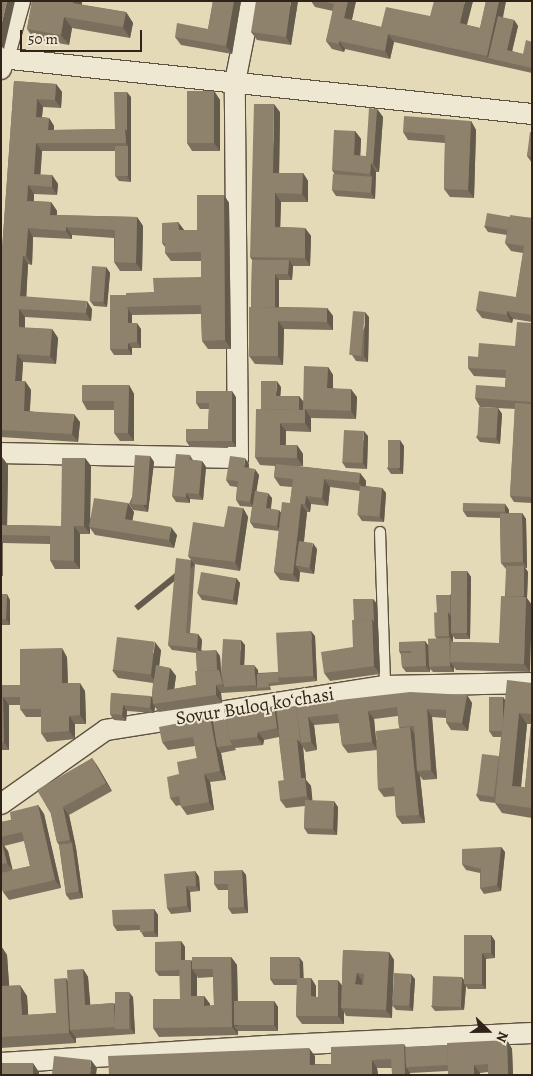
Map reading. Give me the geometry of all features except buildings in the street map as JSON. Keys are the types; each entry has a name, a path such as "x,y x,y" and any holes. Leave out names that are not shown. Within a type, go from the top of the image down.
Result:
{"street":[{"path":"20,1 2,61 236,82 532,114"},
{"path":"1,453 238,458 236,82 251,1"},
{"name":"Sovur Buloq koʻchasi","path":"1,804 106,730 385,686 532,683"},
{"path":"1,1063 101,1066 266,1046 532,1032"}],"lane":[{"path":"380,532 385,686"}]}
